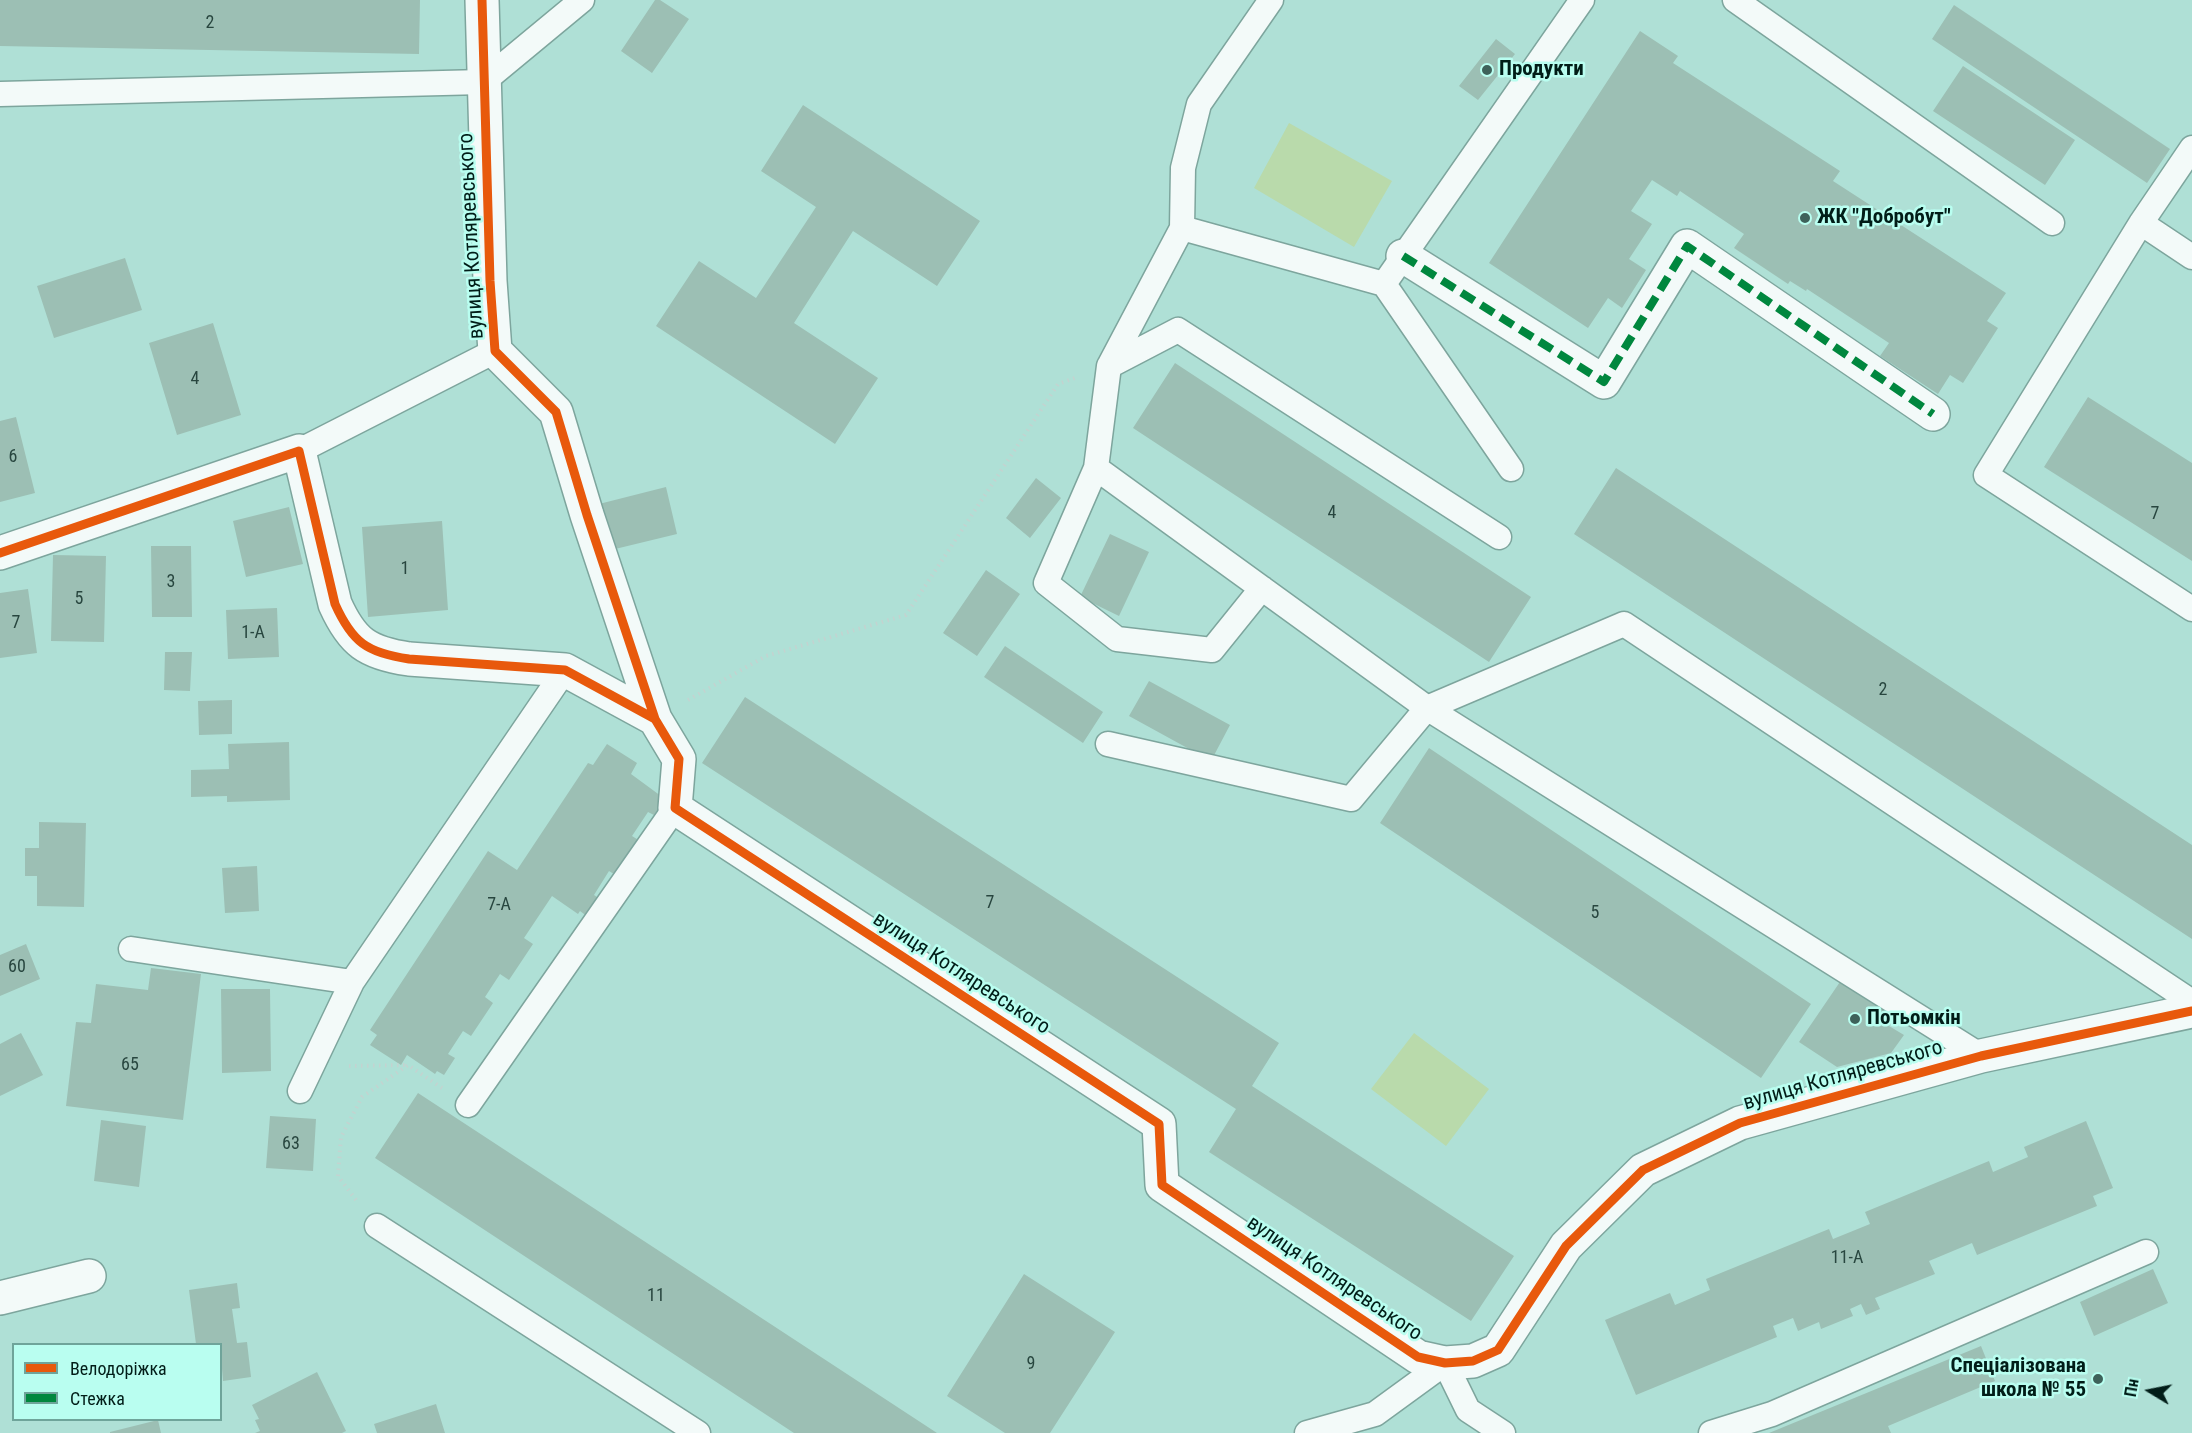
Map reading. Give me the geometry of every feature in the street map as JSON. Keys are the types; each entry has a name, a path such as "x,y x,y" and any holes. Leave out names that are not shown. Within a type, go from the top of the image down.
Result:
{"street":[{"name":"вулиця Котляревського","path":"482,0 490,281 495,351 556,412 587,515 655,719 679,759 675,808 1159,1124 1162,1185 1418,1357 1445,1363 1473,1361 1498,1350 1566,1246 1643,1170 1740,1124 1981,1056 2192,1011"},
{"path":"1403,256 1604,382 1688,246 1933,414"},
{"path":"0,553 299,451 335,604 345,626 362,644 385,655 409,659 565,670 655,719"},
{"path":"0,1298 89,1276"}],"lane":[{"path":"0,94 483,82 582,0"},
{"path":"1262,588 1212,650 1117,639 1046,583 1096,468 1109,366 1182,228 1183,168 1199,104 1271,0"},
{"path":"1384,284 1582,0"},
{"path":"1735,0 2052,223"},
{"path":"2192,148 2141,223 1986,475 2192,609"},
{"path":"2141,223 2192,257"},
{"path":"1182,228 1384,284 1511,469"},
{"path":"1109,366 1178,330 1499,537"},
{"path":"299,451 495,351"},
{"path":"1096,468 1428,708 1981,1056"},
{"path":"1108,744 1351,799 1428,708 1624,624 2192,1002"},
{"path":"300,1091 352,982 565,670"},
{"path":"468,1105 675,808"},
{"path":"131,949 352,982"},
{"path":"377,1226 698,1433"},
{"path":"1711,1433 1772,1414 2146,1252"},
{"path":"1307,1433 1375,1414 1445,1363 1469,1422 1503,1433"}],"path":[{"path":"655,719 766,656 906,615 1058,384 1109,366"},
{"path":"312,1067 408,1065 468,1105"},
{"path":"377,1226 338,1176 341,1137 362,1096 408,1065"}],"green space":[{"path":"1289,123 1392,181 1354,247 1254,188"},
{"path":"1414,1033 1489,1089 1446,1146 1371,1089"}],"building":[{"path":"0,0 420,0 419,54 0,46"},
{"path":"655,0 660,0 689,19 652,73 621,51"},
{"path":"1954,5 2170,149 2147,183 1932,39"},
{"name":"ЖК \"Добробут\"","path":"1640,31 1678,56 1673,63 1840,171 1833,181 2006,293 1987,321 1998,328 1963,383 1950,375 1938,394 1880,356 1889,343 1807,289 1806,291 1790,281 1788,284 1734,248 1744,234 1680,191 1677,196 1652,180 1631,211 1652,224 1629,259 1646,270 1622,308 1608,298 1588,328 1489,263"},
{"name":"Продукти","path":"1496,39 1515,54 1478,100 1459,86"},
{"path":"1963,66 2075,140 2045,185 1933,111"},
{"path":"803,105 980,221 937,286 853,231 794,323 878,378 835,444 656,326 699,261 756,298 816,207 761,171"},
{"path":"125,258 142,310 54,338 37,286"},
{"path":"213,323 241,415 177,435 149,343"},
{"path":"1175,363 1531,597 1489,662 1133,428"},
{"path":"2088,397 2192,463 2192,561 2044,467"},
{"path":"16,417 35,493 0,502 0,421"},
{"path":"1616,468 2192,845 2192,939 1574,534"},
{"path":"1036,478 1061,498 1030,538 1006,518"},
{"path":"666,487 677,534 611,550 599,504"},
{"path":"289,507 303,564 246,577 233,521"},
{"path":"442,521 448,610 368,617 362,527"},
{"path":"1110,534 1149,552 1119,616 1080,597"},
{"path":"151,546 191,546 192,617 152,617"},
{"path":"53,555 106,556 104,642 51,641"},
{"path":"986,570 1020,594 977,656 943,633"},
{"path":"28,589 37,653 0,658 0,593"},
{"path":"277,608 279,657 228,659 226,610"},
{"path":"1005,646 1103,712 1083,743 984,677"},
{"path":"165,652 192,652 190,691 164,690"},
{"path":"1149,681 1230,725 1211,761 1129,716"},
{"path":"745,697 1279,1043 1252,1086 1514,1256 1471,1321 1209,1152 1236,1109 702,763"},
{"path":"232,700 232,734 199,735 198,701"},
{"path":"289,742 290,800 227,802 227,796 191,797 191,770 229,769 228,744"},
{"path":"607,744 637,763 631,774 665,799 654,815 648,812 632,836 640,841 617,876 609,871 594,895 600,899 588,917 580,911 578,914 552,896 524,938 533,944 509,980 500,974 485,997 493,1003 471,1036 463,1031 448,1054 455,1058 444,1075 437,1071 435,1074 407,1055 401,1065 370,1045 377,1035 370,1030 488,851 517,870 588,763 593,765"},
{"path":"1429,748 1811,1004 1761,1078 1380,823"},
{"path":"39,822 86,823 84,907 37,906 37,876 25,876 25,848 39,848"},
{"path":"257,866 259,911 225,913 222,868"},
{"path":"26,944 40,979 0,996 0,955"},
{"path":"151,968 201,974 183,1120 66,1106 76,1022 91,1023 96,984 148,990"},
{"name":"Потьомкін","path":"1844,976 1900,1013 1889,1026 1904,1035 1891,1053 1837,1067 1799,1042"},
{"path":"221,989 270,989 271,1071 222,1073"},
{"path":"21,1033 43,1075 0,1096 0,1044"},
{"path":"418,1093 937,1433 794,1433 375,1158"},
{"path":"270,1116 316,1119 313,1171 266,1168"},
{"path":"101,1120 146,1126 139,1187 94,1181"},
{"path":"2086,1121 2113,1188 2093,1196 2097,1206 1977,1255 1972,1243 1929,1261 1935,1274 1875,1298 1880,1309 1866,1315 1861,1304 1850,1309 1853,1316 1821,1329 1819,1322 1798,1331 1793,1318 1773,1326 1777,1337 1636,1395 1605,1320 1670,1293 1675,1305 1710,1290 1706,1279 1829,1229 1833,1239 1870,1224 1865,1212 1989,1161 1993,1172 2028,1157 2024,1147"},
{"path":"2153,1269 2168,1303 2094,1336 2080,1302"},
{"path":"1024,1274 1115,1332 1050,1433 1005,1433 947,1396"},
{"path":"237,1283 240,1308 232,1309 237,1343 247,1342 251,1377 223,1381 222,1343 196,1343 189,1290"},
{"path":"1981,1346 1995,1381 1888,1426 1891,1433 1769,1433"},
{"path":"317,1372 346,1431 342,1433 255,1433 260,1431 255,1420 259,1419 252,1405"},
{"path":"436,1404 445,1433 377,1433 374,1424"},
{"path":"158,1421 161,1433 110,1433"}],"marked path":[{"path":"1403,256 1604,382 1687,246 1933,414"}],"cycle path":[{"path":"482,0 490,281 495,351 556,412 587,515 655,719"},
{"path":"0,553 299,451 335,604 348,628 363,644 382,653 409,659 565,670 655,719 679,759 675,808 1159,1124 1162,1185 1418,1357 1445,1363 1473,1361 1498,1350 1566,1246 1643,1170 1740,1123 1981,1056 2192,1011"}],"place":[{"name":"Продукти","path":"1487,70"},
{"name":"ЖК \"Добробут\"","path":"1805,218"},
{"name":"Потьомкін","path":"1855,1019"},
{"name":"Спеціалізована школа № 55","path":"2098,1379"}]}
